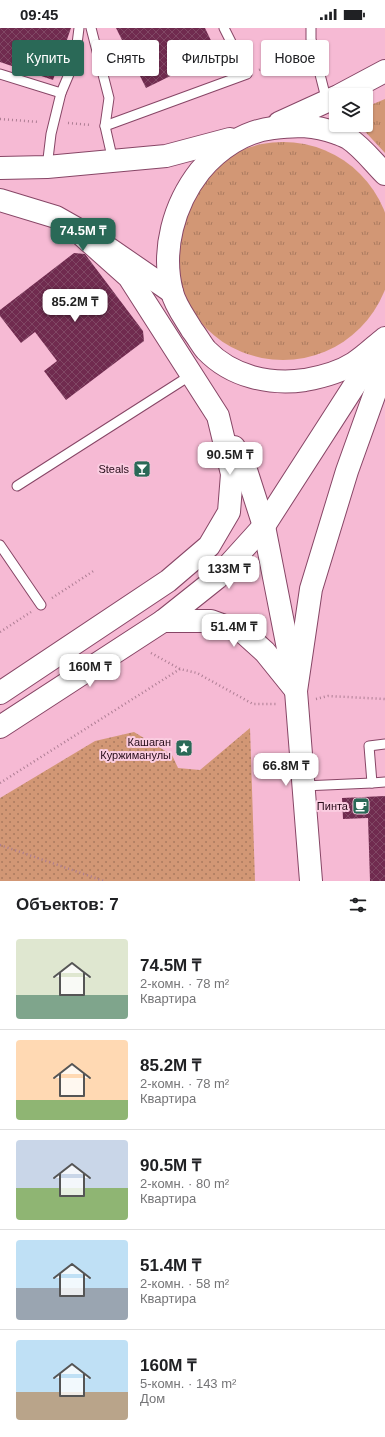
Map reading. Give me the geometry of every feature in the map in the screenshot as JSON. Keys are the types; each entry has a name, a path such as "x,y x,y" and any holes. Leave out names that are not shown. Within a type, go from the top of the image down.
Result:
{"main road":[{"path":"353,88 385,71"},
{"path":"0,693 168,581 209,546 229,512 232,474 218,416 174,298 168,263 170,234 178,208 190,183 208,162 224,148 229,144 329,100"},
{"path":"0,168 47,167 166,156 261,130 295,125 324,128 347,137 367,154 385,174"},
{"path":"0,200 56,217 94,240 174,298 206,350 228,367 259,380 288,382 334,373 355,363 385,338"},
{"path":"74,228 129,277 218,416 245,468 264,526 296,697 311,881"},
{"path":"0,727 163,620 217,578 264,526 385,338"},
{"path":"296,697 311,589 347,471 385,365"},
{"path":"163,620 210,621 244,634 265,652 296,697"}],"lane":[{"path":"47,167 51,134 61,93 75,60 79,28"},
{"path":"91,28 109,98 105,126 113,161"},
{"path":"224,28 230,40"},
{"path":"304,28 311,39"},
{"path":"311,28 311,39"},
{"path":"0,74 61,93"},
{"path":"105,126 242,76"},
{"path":"325,76 330,88"},
{"path":"17,486 191,375"},
{"path":"0,545 41,605"},
{"path":"372,783 369,746 385,744"},
{"path":"303,786 385,782"}],"path":[{"path":"151,652 180,669 197,673 254,704 296,697 328,696 385,700"},
{"path":"0,783 180,669"},
{"path":"0,845 104,881"}],"green space":[{"path":"385,99 385,153 366,132 373,132 373,104"},
{"path":"283,142 304,144 325,150 344,160 360,174 374,190 386,216 386,286 384,293 374,312 360,328 344,342 325,352 304,358 283,360 262,358 241,352 222,342 206,328 192,312 182,293 176,272 174,251 176,230 182,209 192,190 206,174 222,160 241,150 262,144"},
{"path":"250,728 255,881 0,881 0,798 95,741 134,732 172,755 178,768 200,770"}],"building":[{"path":"0,28 71,28 67,40 12,40 12,66 0,62"},
{"path":"116,28 205,28 211,40 167,40 167,76 170,76 146,88 140,76 159,76 159,40 122,40"},
{"path":"41,76 54,76 53,80"},
{"path":"74,253 85,254 143,331 144,341 66,400 44,371 57,361 35,332 21,343 0,316 0,310"},
{"path":"385,796 385,881 370,881 368,818 343,819 342,798"}],"place":[{"name":"Steals","path":"142,469"},
{"name":"Кашаган Куржиманулы","path":"184,748"},
{"name":"Пинта","path":"361,806"}]}
